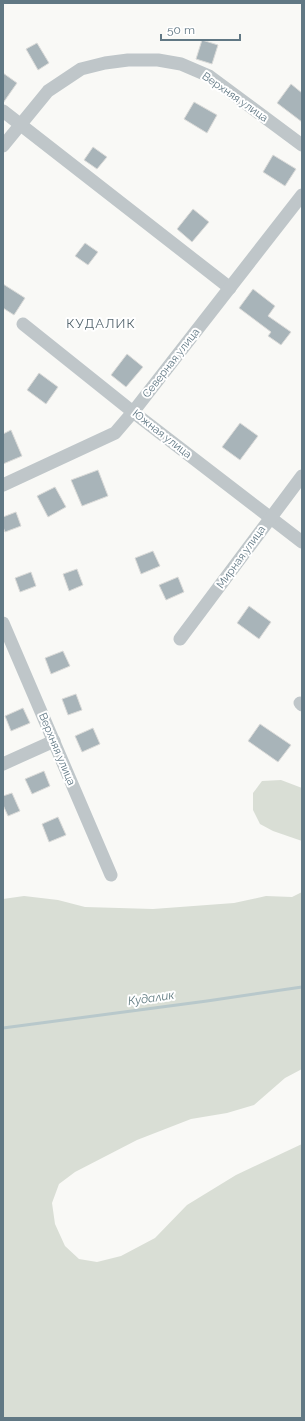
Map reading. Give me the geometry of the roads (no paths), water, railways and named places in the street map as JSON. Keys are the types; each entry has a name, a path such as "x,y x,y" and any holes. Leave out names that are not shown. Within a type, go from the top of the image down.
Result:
{"street":[{"name":"Верхняя улица","path":"3,146 48,91 81,69 105,63 128,60 158,60 181,64 209,76 302,145"},
{"path":"3,111 230,288"},
{"name":"Северная улица","path":"3,485 115,433 302,195"},
{"name":"Южная улица","path":"23,324 133,412 302,542"},
{"name":"Мирная улица","path":"180,640 302,476"},
{"name":"Верхняя улица","path":"3,623 111,876"},
{"path":"3,764 54,741"}],"waterway":[{"name":"Кудалик","path":"3,1028 302,987"}],"district":[{"name":"КУДАЛИК","path":"101,323"}]}
